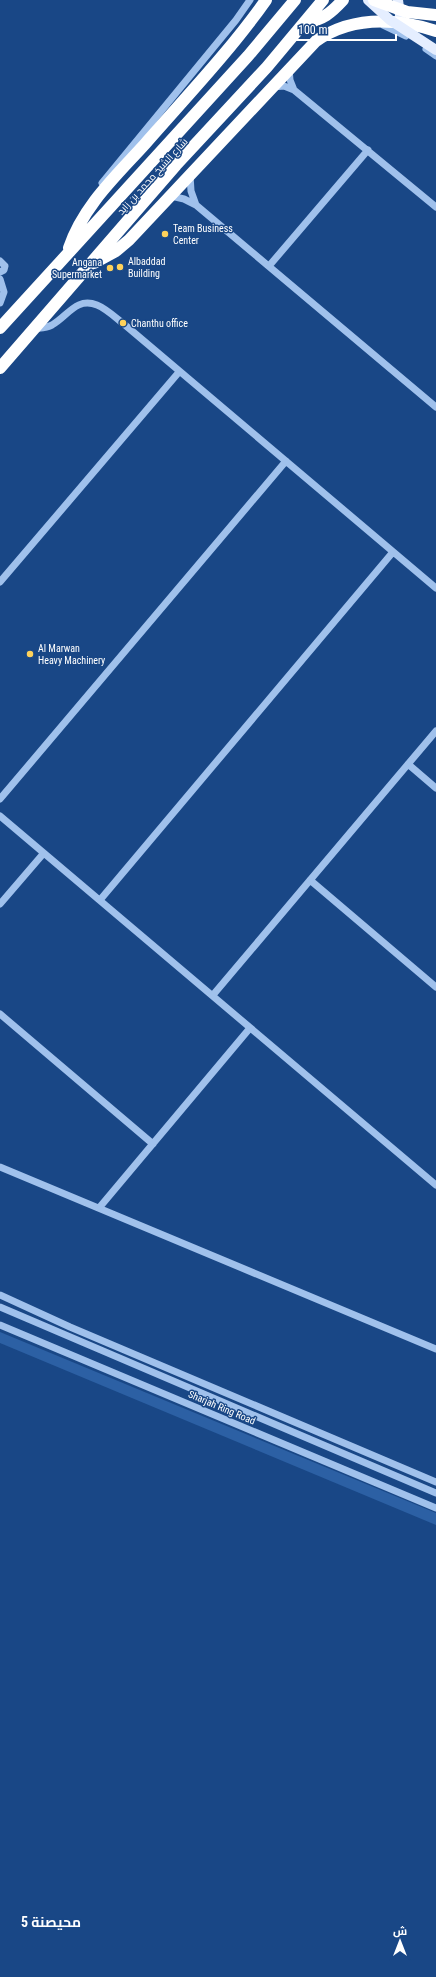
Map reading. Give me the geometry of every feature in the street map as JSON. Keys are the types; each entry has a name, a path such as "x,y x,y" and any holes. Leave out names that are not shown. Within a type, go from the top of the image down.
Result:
{"highway":[{"path":"68,252 79,222 93,202 182,102 245,28 266,0"},
{"name":"شارع الشيخ محمد بن زايد","path":"0,328 248,56 296,0"},
{"name":"شارع الشيخ محمد بن زايد","path":"0,368 176,166 267,67 323,0"},
{"path":"304,22 321,19 332,12 344,0"},
{"path":"374,0 408,12 436,15"},
{"path":"89,266 109,256 123,246 309,48 325,35 349,25 371,22 402,23 436,31"}],"main road":[{"path":"368,0 390,20 436,50"},
{"path":"398,0 402,23"}],"street":[{"path":"93,202 102,182 236,20 250,0"},
{"path":"371,22 400,32 436,56"},
{"path":"289,69 290,80 294,90"},
{"path":"272,87 284,86 294,90 436,206"},
{"path":"269,266 368,150"},
{"path":"190,175 191,191 196,205"},
{"path":"171,196 184,199 196,205 436,407"},
{"path":"0,261 4,263 5,267 0,272"},
{"path":"0,279 4,292 0,303"},
{"path":"34,329 51,325 69,310 80,304 92,304 104,309 126,325 179,372 436,588"},
{"path":"0,582 179,372"},
{"path":"0,799 286,461"},
{"path":"100,900 393,552"},
{"path":"213,995 436,731"},
{"path":"408,764 436,788"},
{"path":"0,816 43,854 213,995 436,1185"},
{"path":"0,904 43,854"},
{"path":"310,880 436,986"},
{"path":"0,1014 153,1144"},
{"path":"99,1208 250,1028"},
{"path":"0,1167 436,1349"},
{"path":"0,1296 436,1482"},
{"path":"0,1307 436,1493"},
{"name":"Sharjah Ring Road","path":"0,1325 436,1508"}],"shaded area":[{"path":"0,1332 436,1513 436,1525 0,1343"}],"place":[{"name":"Team Business Center","path":"165,234"},
{"name":"Albaddad Building","path":"120,267"},
{"name":"Angana Supermarket","path":"110,268"},
{"name":"Chanthu office","path":"123,323"},
{"name":"Al Marwan Heavy Machinery","path":"30,654"}],"district":[{"name":"محيصنة 5","path":"51,1922"}]}
